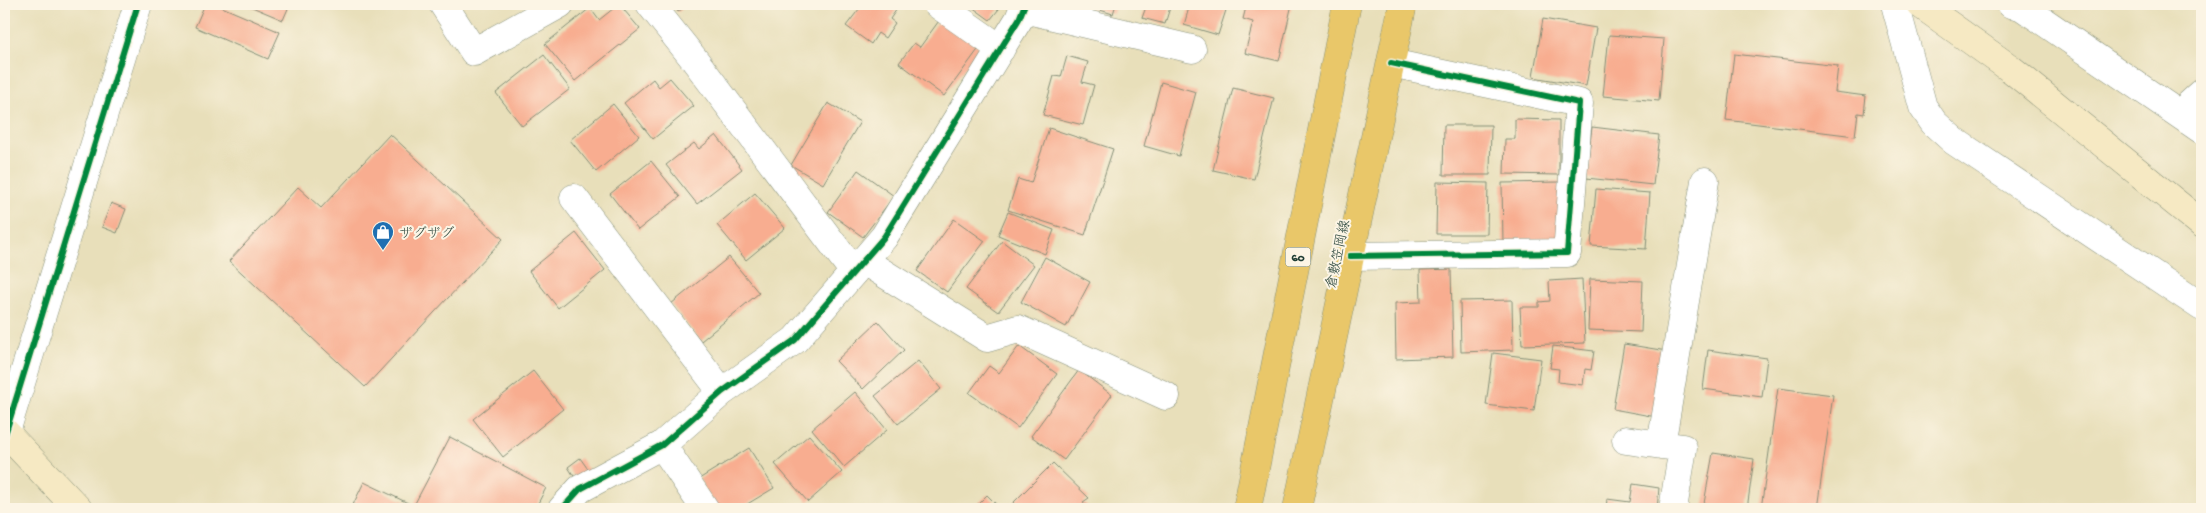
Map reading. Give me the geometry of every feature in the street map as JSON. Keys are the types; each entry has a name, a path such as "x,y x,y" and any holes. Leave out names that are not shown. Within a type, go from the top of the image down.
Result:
{"main road":[{"name":"60","path":"1247,509 1347,4"},
{"name":"倉敷笠岡線","path":"1297,509 1403,4"}],"street":[{"path":"78,509 4,434 138,4"},
{"path":"443,4 474,52 560,4"},
{"path":"650,4 859,266 987,338 1018,329 1166,396"},
{"path":"937,4 1001,48"},
{"path":"1894,4 1924,107 1934,123 1954,141 2202,307"},
{"path":"1920,4 2019,75 2202,224"},
{"path":"2012,4 2021,6 2202,130"},
{"path":"562,509 580,489 662,445 722,392 796,340 884,238 1001,48 1024,6 1192,49"},
{"path":"1350,256 1567,253 1579,104 1391,63"},
{"path":"2179,114 2202,93"},
{"path":"1660,445 1705,182"},
{"path":"574,198 722,392"},
{"path":"1626,440 1683,448 1673,509"},
{"path":"662,445 705,509"}],"building":[{"path":"205,4 215,4 280,32 268,59 195,27"},
{"path":"245,4 290,4 283,20"},
{"path":"619,4 640,29 575,81 545,44 590,8 599,20"},
{"path":"672,4 688,4 678,12"},
{"path":"863,4 896,4 899,6 890,19 895,23 885,38 878,33 871,44 846,26"},
{"path":"968,4 1003,4 990,20"},
{"path":"1080,4 1116,4 1113,14"},
{"path":"1147,4 1171,4 1165,24 1142,18"},
{"path":"1190,4 1228,4 1218,35 1184,25"},
{"path":"1238,4 1292,4 1279,61 1245,53 1253,22 1243,19 1246,7"},
{"path":"941,18 980,47 944,96 899,63 914,43 920,47"},
{"path":"1543,19 1596,28 1586,86 1533,77"},
{"path":"1609,35 1664,39 1659,101 1603,96"},
{"path":"1734,54 1838,66 1835,92 1866,96 1864,114 1858,113 1855,136 1726,120"},
{"path":"544,55 570,89 522,126 496,93"},
{"path":"1067,56 1088,62 1082,82 1094,85 1083,125 1043,115 1054,76 1061,77"},
{"path":"670,78 694,106 653,139 624,103 653,79 659,87"},
{"path":"1161,82 1196,92 1179,156 1144,146"},
{"path":"1233,88 1274,98 1254,179 1213,170"},
{"path":"828,103 860,122 823,184 791,165"},
{"path":"613,104 639,136 596,172 570,140"},
{"path":"1515,119 1559,120 1559,175 1504,174 1505,139 1515,139"},
{"path":"1444,125 1491,125 1490,175 1443,175"},
{"path":"1592,127 1659,135 1653,185 1586,178"},
{"path":"1049,128 1113,149 1085,235 1008,210 1018,179 1031,183"},
{"path":"390,134 503,239 365,387 229,261 298,187 321,208"},
{"path":"716,135 742,169 697,204 666,165 694,143 699,149"},
{"path":"651,161 680,197 638,230 610,194"},
{"path":"858,170 894,196 863,237 828,212"},
{"path":"1437,182 1488,183 1487,234 1436,234"},
{"path":"1560,182 1561,243 1503,243 1502,183"},
{"path":"1596,189 1650,193 1646,249 1591,246"},
{"path":"755,193 785,228 746,260 717,225"},
{"path":"111,203 126,209 117,233 102,227"},
{"path":"1008,212 1054,230 1045,254 998,235"},
{"path":"954,219 985,241 947,292 917,271"},
{"path":"576,233 605,270 558,308 529,271"},
{"path":"1002,241 1034,265 998,312 966,289"},
{"path":"729,257 759,293 701,341 671,304"},
{"path":"1045,257 1090,282 1066,327 1021,302"},
{"path":"1451,269 1453,357 1396,359 1395,303 1421,302 1420,270"},
{"path":"1582,279 1585,343 1522,345 1520,307 1539,307 1539,302 1550,301 1549,281"},
{"path":"1590,279 1643,281 1641,332 1588,330"},
{"path":"1512,300 1513,350 1461,352 1460,301"},
{"path":"878,321 904,350 863,389 836,361"},
{"path":"1624,344 1667,351 1656,417 1613,409"},
{"path":"1019,346 1057,374 1018,428 969,393 989,366 999,373"},
{"path":"1553,346 1594,351 1591,370 1585,369 1583,385 1558,382 1559,369 1550,368"},
{"path":"1708,350 1767,358 1762,397 1703,389"},
{"path":"1493,353 1541,359 1534,411 1486,405"},
{"path":"918,361 941,389 898,424 875,396"},
{"path":"1079,370 1112,395 1064,460 1031,436"},
{"path":"533,371 563,409 503,457 473,419"},
{"path":"1778,388 1833,395 1817,509 1761,509"},
{"path":"855,392 887,430 844,467 812,429"},
{"path":"809,435 842,472 808,502 775,464"},
{"path":"450,437 546,488 535,509 412,509"},
{"path":"749,448 774,488 739,509 717,509 699,479"},
{"path":"1713,453 1754,459 1747,509 1703,509"},
{"path":"580,458 590,472 577,481 568,467"},
{"path":"1053,463 1089,498 1083,502 1091,509 1007,509"},
{"path":"364,482 410,504 407,509 351,509"},
{"path":"1633,484 1659,488 1657,509 1606,509 1607,499 1630,502"},
{"path":"987,495 1001,509 973,509"}],"cycle path":[{"path":"4,438 138,4"},
{"path":"562,509 580,489 662,445 722,392 795,340 884,237 1019,19 1025,4"},
{"path":"1350,256 1567,253 1579,103 1391,63"}],"place":[{"name":"ザグザグ","path":"383,251"}]}
